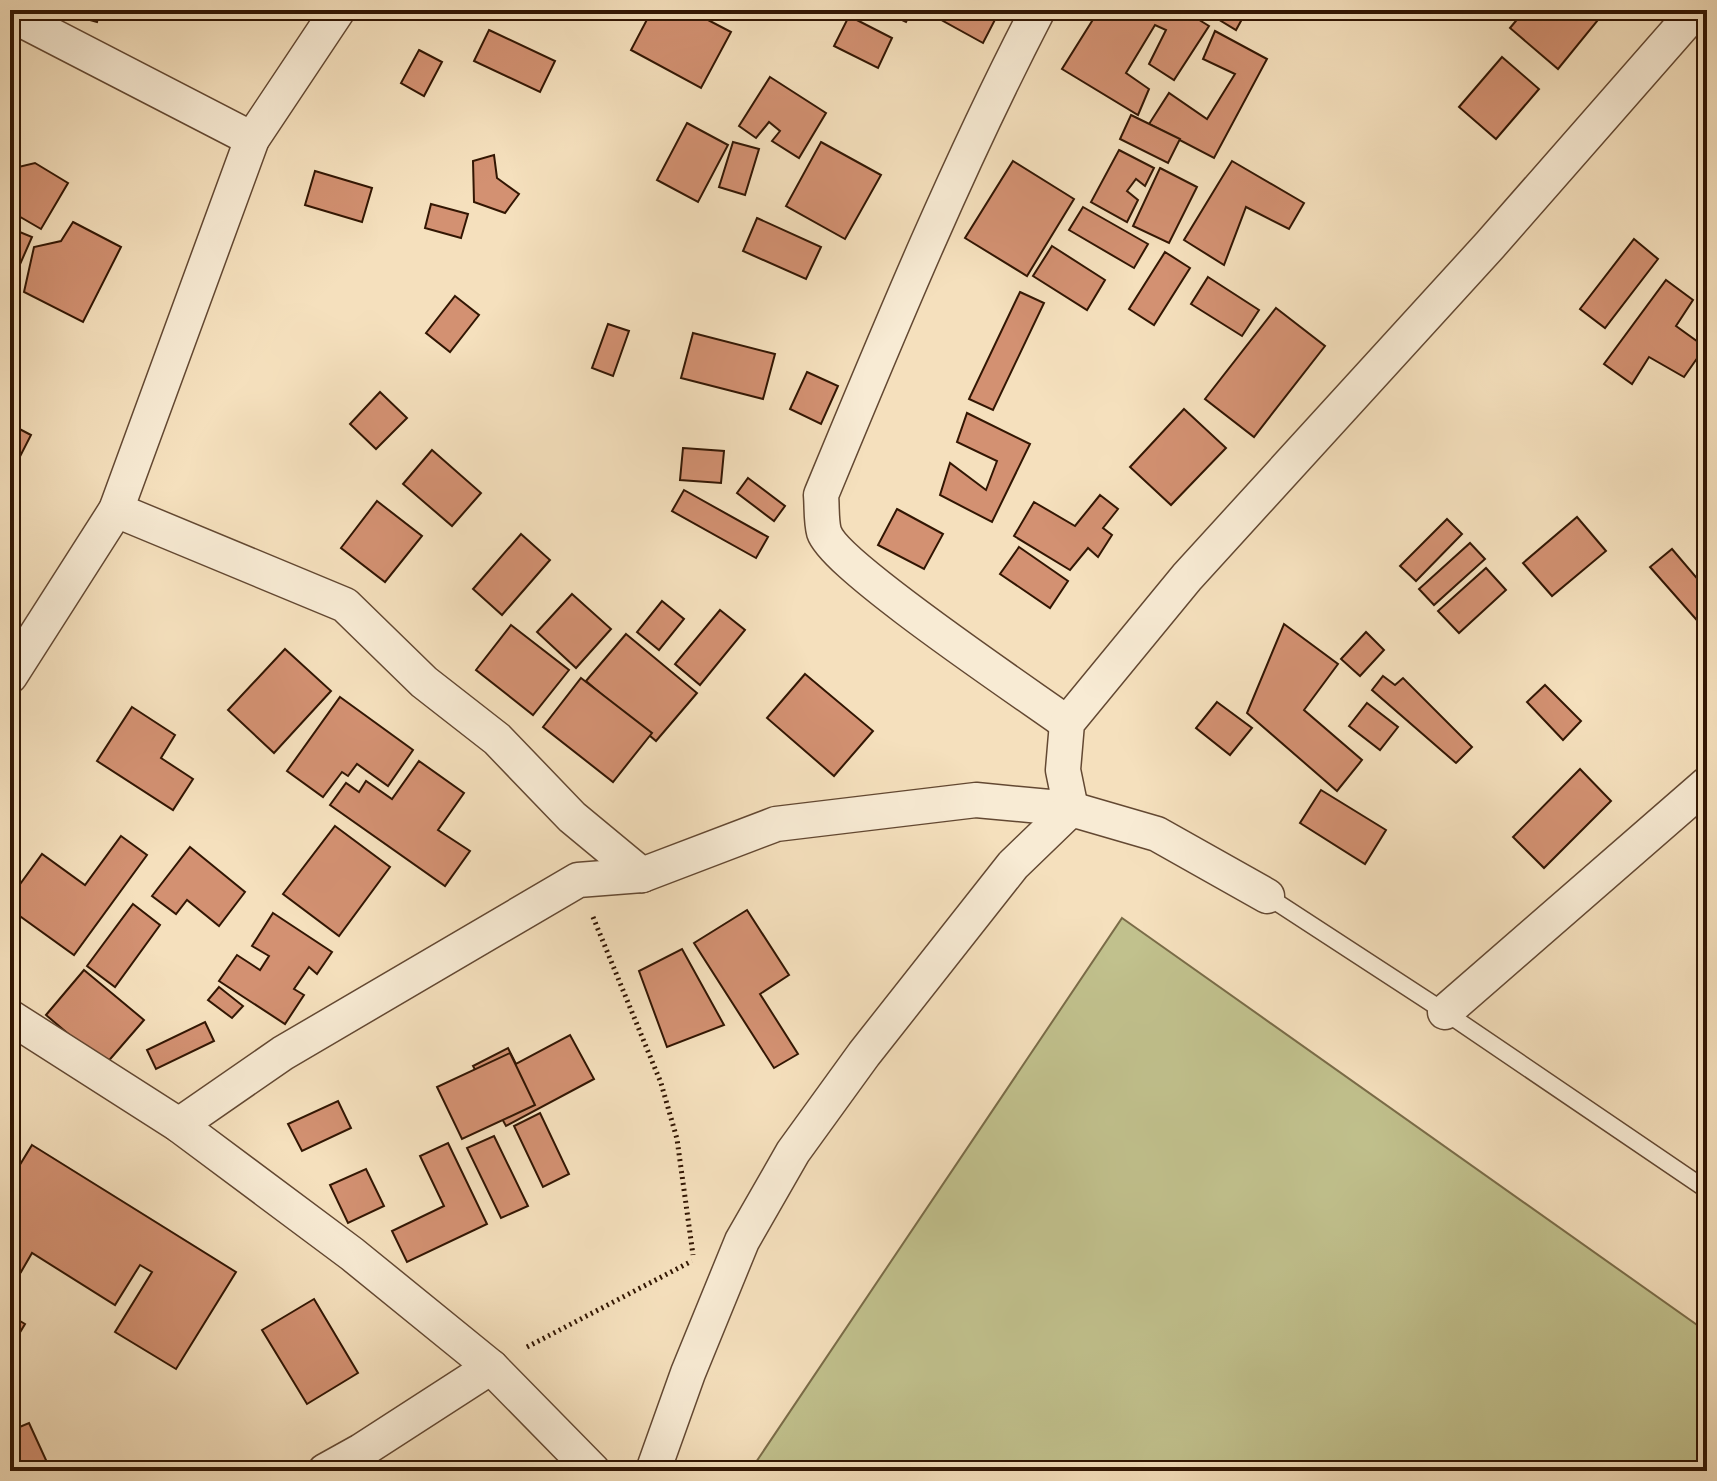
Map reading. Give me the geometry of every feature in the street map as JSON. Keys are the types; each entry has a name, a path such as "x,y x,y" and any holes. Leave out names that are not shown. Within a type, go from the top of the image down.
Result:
{"street":[{"path":"10,676 116,510 252,139 338,10"},
{"path":"1038,10 997,88 932,229 821,495 824,534 851,564 1067,723"},
{"path":"1071,809 1063,770 1067,723 1187,577 1490,245 1696,10"},
{"path":"10,14 252,139"},
{"path":"116,510 345,605 424,682 497,739 572,817 642,875"},
{"path":"1445,1012 1707,784"},
{"path":"179,1125 283,1053 578,880 642,875 776,824 976,800 1071,809 1157,834 1267,896"},
{"path":"653,1471 688,1373 742,1241 793,1152 864,1054 1013,865 1071,809"},
{"path":"10,1017 179,1125 352,1254 491,1367 593,1471"},
{"path":"325,1471 491,1367"}],"lane":[{"path":"1267,896 1445,1012 1707,1190"}],"path":[{"path":"578,880 661,1083 677,1139 694,1260"},
{"path":"491,1367 694,1260 742,1241"}],"green space":[{"path":"1122,918 1707,1332 1707,1471 750,1471"}],"building":[{"path":"55,10 100,10 97,22"},
{"path":"652,10 689,10 731,32 701,88 631,50"},
{"path":"881,10 912,10 906,22"},
{"path":"928,10 1000,10 983,43"},
{"path":"1099,10 1183,10 1209,26 1174,80 1149,64 1166,30 1155,25 1126,73 1149,89 1138,115 1062,69"},
{"path":"1203,10 1247,10 1236,30"},
{"path":"1525,10 1586,10 1598,20 1558,69 1510,28"},
{"path":"849,16 892,38 878,68 834,46"},
{"path":"489,30 555,61 540,92 474,61"},
{"path":"1215,31 1267,59 1214,158 1149,124 1169,93 1207,119 1235,74 1203,59"},
{"path":"419,50 442,62 424,96 401,83"},
{"path":"1502,57 1539,89 1496,139 1459,107"},
{"path":"770,77 826,113 799,158 772,141 780,131 769,122 756,138 739,126"},
{"path":"1131,115 1180,139 1168,163 1120,139"},
{"path":"687,123 728,145 698,202 657,180"},
{"path":"733,142 759,149 745,195 719,187"},
{"path":"821,142 881,175 845,239 786,206"},
{"path":"1119,150 1154,168 1145,186 1136,179 1127,191 1138,200 1127,222 1091,202"},
{"path":"494,155 497,178 519,194 505,213 474,202 473,161"},
{"path":"1013,161 1074,199 1027,276 965,238"},
{"path":"1232,161 1304,203 1289,229 1246,207 1224,265 1184,240"},
{"path":"35,163 68,183 41,229 10,211 10,169"},
{"path":"1160,168 1197,187 1169,243 1133,226"},
{"path":"315,171 372,188 362,222 305,205"},
{"path":"431,204 468,214 461,238 425,228"},
{"path":"1083,207 1148,244 1134,268 1069,230"},
{"path":"757,218 821,247 806,279 743,251"},
{"path":"73,222 121,247 83,322 24,292 34,247 61,241"},
{"path":"10,228 32,237 10,287"},
{"path":"1634,239 1658,259 1605,328 1580,309"},
{"path":"1052,246 1105,280 1087,310 1033,276"},
{"path":"1165,252 1190,268 1154,325 1129,309"},
{"path":"1208,277 1259,310 1242,336 1191,304"},
{"path":"1666,280 1693,300 1676,326 1705,347 1684,377 1649,357 1632,384 1604,364"},
{"path":"1020,292 1044,303 993,410 969,399"},
{"path":"455,296 479,315 450,352 426,333"},
{"path":"1276,308 1325,346 1254,437 1205,399"},
{"path":"608,324 629,331 613,376 592,368"},
{"path":"693,333 775,354 763,399 681,378"},
{"path":"807,372 838,386 821,424 790,409"},
{"path":"380,392 407,418 376,449 350,424"},
{"path":"1184,409 1226,448 1171,505 1130,467"},
{"path":"967,413 1030,444 992,522 940,495 950,463 986,490 997,461 957,442"},
{"path":"10,424 31,435 10,476"},
{"path":"683,448 724,451 721,483 680,480"},
{"path":"432,450 481,493 452,526 403,484"},
{"path":"748,478 785,506 774,521 737,493"},
{"path":"684,490 768,537 756,558 672,511"},
{"path":"1100,495 1118,509 1103,528 1112,535 1098,557 1088,548 1070,570 1014,536 1034,502 1075,526"},
{"path":"377,501 422,536 385,582 341,548"},
{"path":"897,509 943,534 924,569 878,545"},
{"path":"1577,517 1606,551 1552,596 1523,563"},
{"path":"1447,519 1462,534 1416,581 1400,566"},
{"path":"521,534 550,560 502,615 473,589"},
{"path":"1470,543 1485,559 1434,605 1419,589"},
{"path":"1019,547 1068,581 1050,608 1000,574"},
{"path":"1672,549 1707,590 1707,621 1702,626 1650,567"},
{"path":"1486,568 1506,590 1459,633 1438,611"},
{"path":"572,594 611,629 576,668 537,632"},
{"path":"662,601 684,619 659,650 637,632"},
{"path":"720,610 745,630 700,685 675,664"},
{"path":"1284,624 1338,664 1304,710 1362,760 1337,791 1247,713"},
{"path":"511,625 569,670 533,715 476,670"},
{"path":"1366,632 1384,650 1360,676 1341,659"},
{"path":"626,634 697,693 656,741 586,681"},
{"path":"285,649 331,691 274,753 228,710"},
{"path":"805,674 873,731 834,776 767,718"},
{"path":"1383,676 1395,685 1403,678 1472,747 1456,763 1372,690"},
{"path":"581,678 652,733 613,782 543,727"},
{"path":"1545,685 1581,721 1563,740 1527,702"},
{"path":"340,697 413,750 388,786 357,764 348,776 342,772 323,797 287,771"},
{"path":"1217,702 1252,728 1230,755 1196,728"},
{"path":"1367,703 1398,727 1380,750 1349,726"},
{"path":"132,707 175,735 161,758 193,779 173,810 97,761"},
{"path":"419,761 464,793 438,830 470,851 445,886 330,805 346,783 359,792 366,781 392,799"},
{"path":"1580,769 1611,801 1544,868 1513,837"},
{"path":"1321,790 1386,830 1365,864 1300,823"},
{"path":"335,826 390,867 339,936 283,894"},
{"path":"121,836 147,855 74,955 10,909 10,898 42,854 85,885"},
{"path":"190,847 245,892 219,926 187,900 176,914 152,896"},
{"path":"133,904 160,925 115,987 87,966"},
{"path":"747,910 789,975 760,994 798,1054 774,1068 694,943"},
{"path":"273,913 332,952 317,974 309,967 294,989 304,995 285,1024 219,981 237,955 260,970 269,956 252,946"},
{"path":"682,949 724,1025 667,1047 639,971"},
{"path":"84,970 144,1020 105,1065 46,1015"},
{"path":"219,987 243,1006 232,1018 208,1000"},
{"path":"205,1022 214,1041 156,1069 147,1050"},
{"path":"570,1035 594,1079 506,1126 473,1066 508,1048 516,1064"},
{"path":"510,1053 535,1105 462,1139 437,1087"},
{"path":"338,1101 351,1128 302,1151 288,1124"},
{"path":"540,1113 569,1174 543,1187 514,1126"},
{"path":"494,1136 528,1206 501,1218 467,1148"},
{"path":"448,1143 487,1224 407,1262 392,1231 444,1206 420,1156"},
{"path":"32,1145 236,1272 176,1369 115,1332 152,1272 140,1265 115,1305 32,1253 21,1272 10,1265 10,1181"},
{"path":"366,1169 384,1206 348,1223 330,1185"},
{"path":"314,1299 358,1373 307,1404 262,1330"},
{"path":"10,1315 25,1324 10,1349"},
{"path":"29,1423 51,1471 21,1471 10,1446 10,1431"}]}
